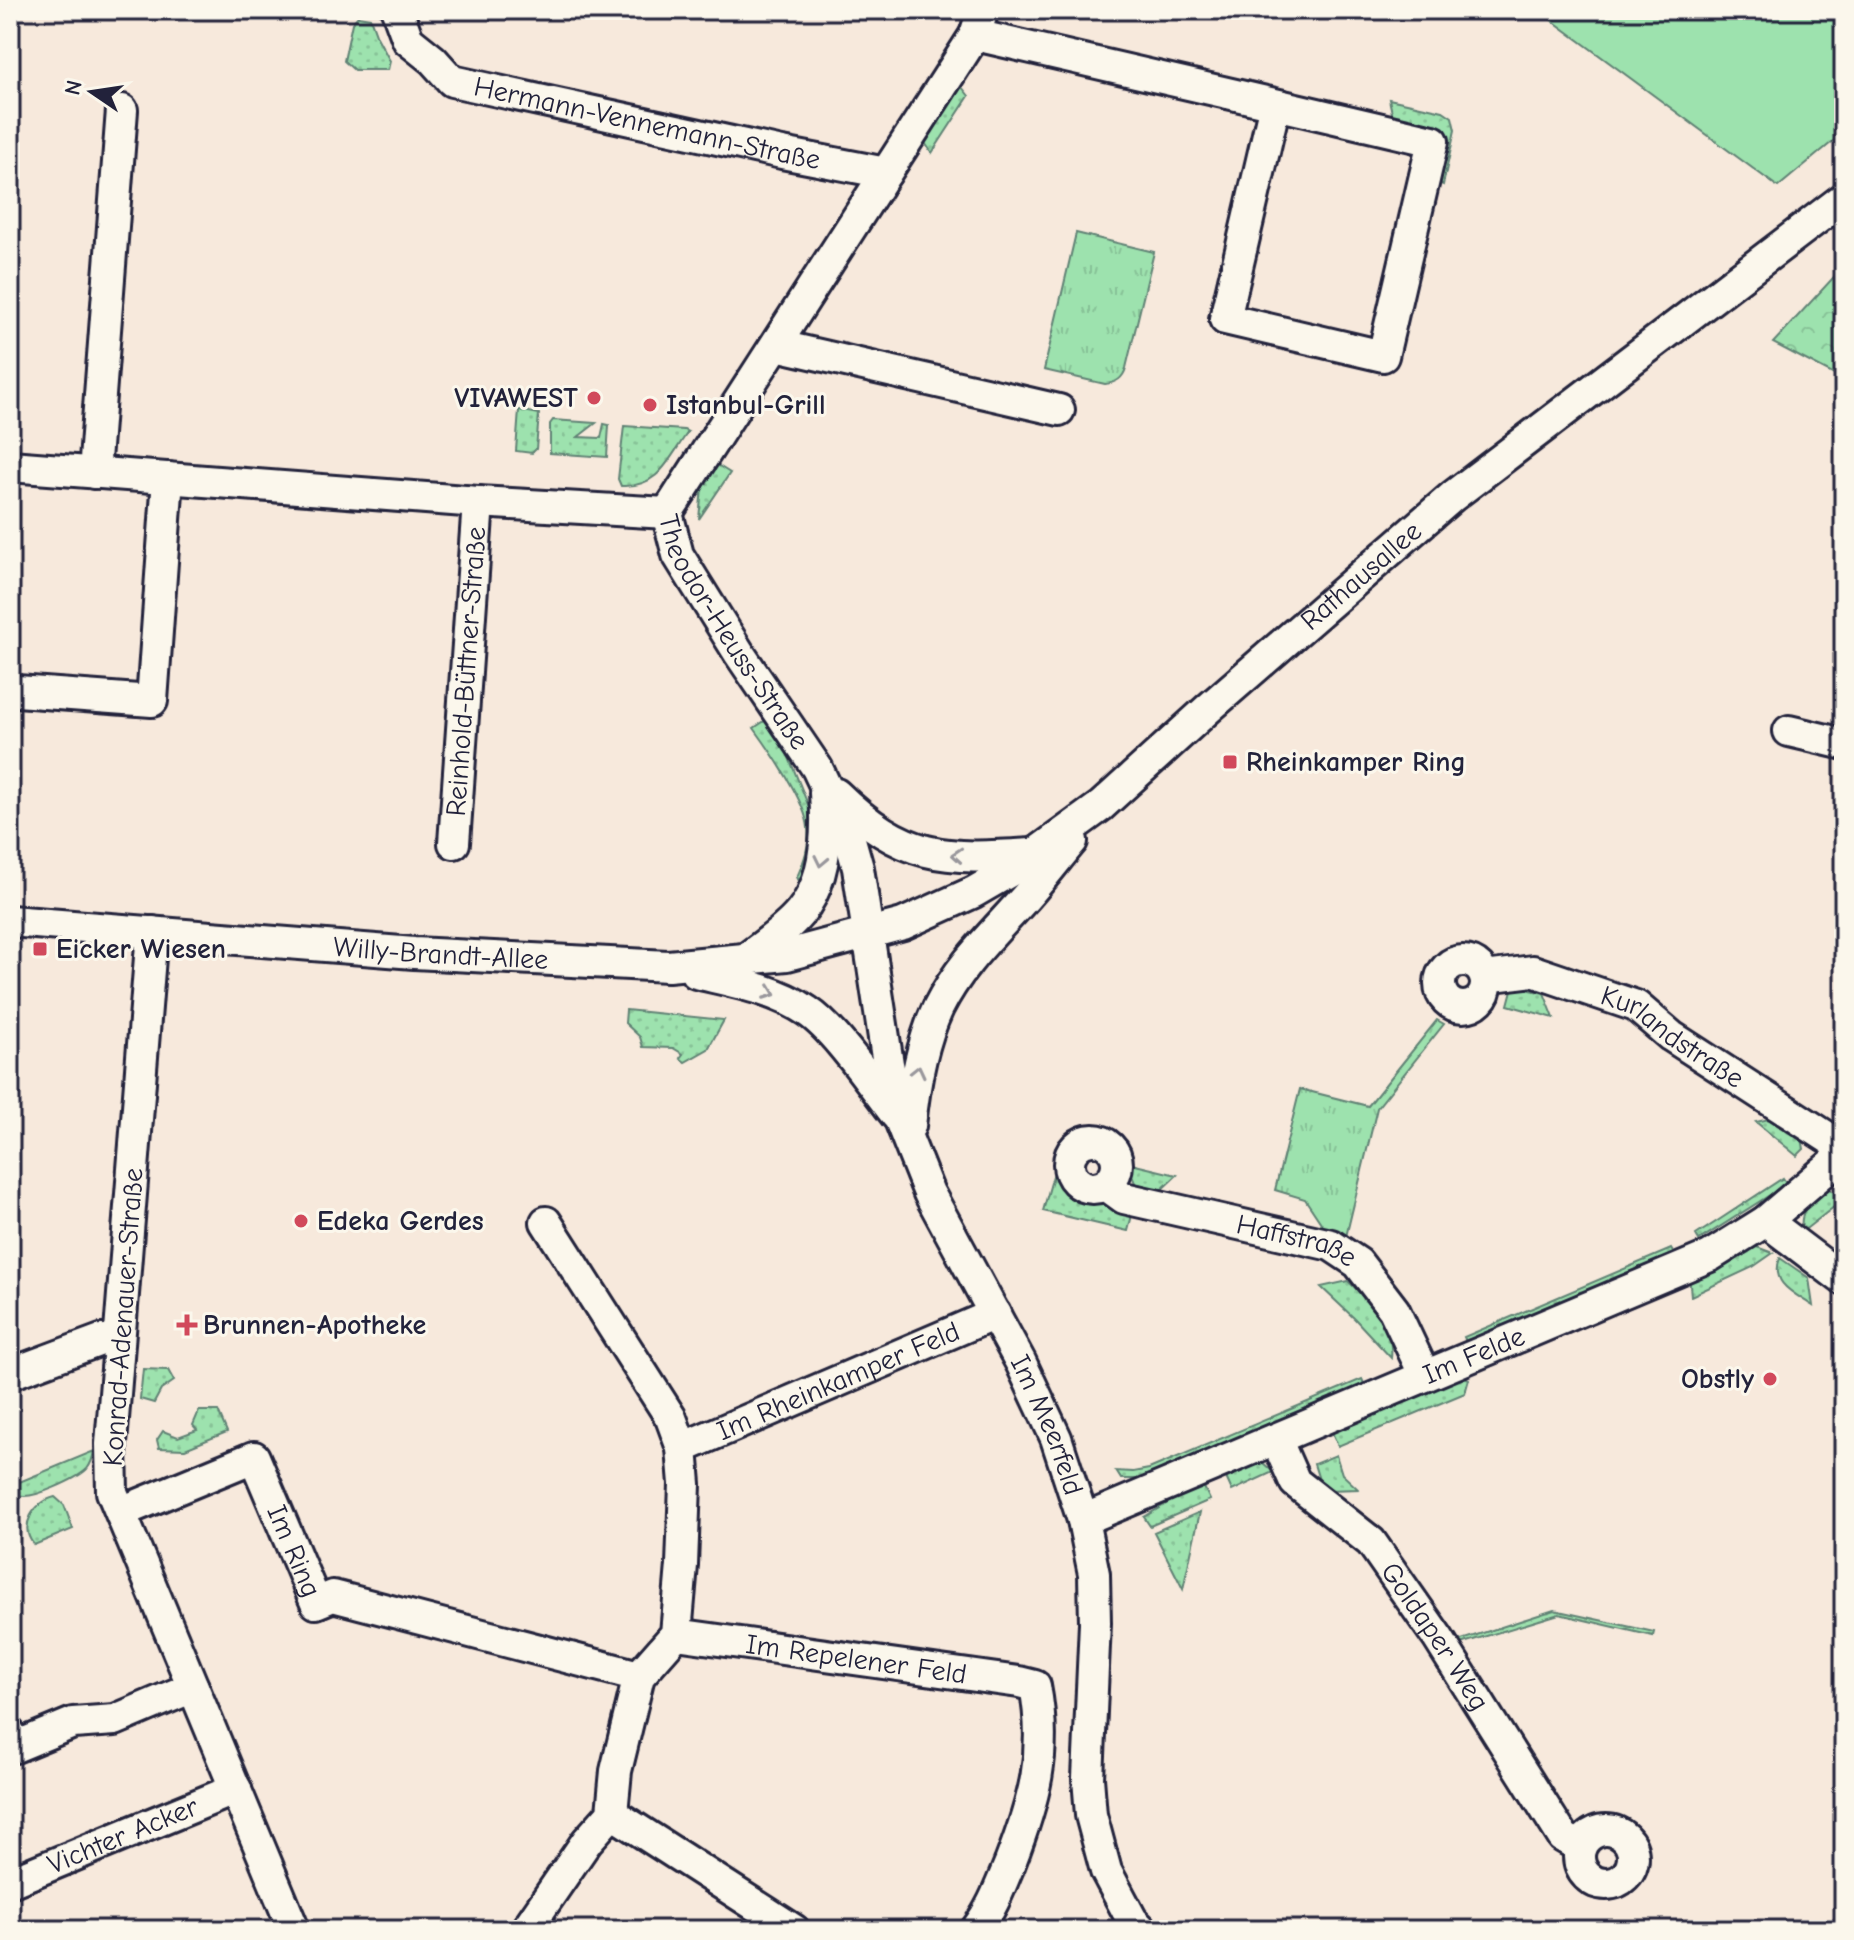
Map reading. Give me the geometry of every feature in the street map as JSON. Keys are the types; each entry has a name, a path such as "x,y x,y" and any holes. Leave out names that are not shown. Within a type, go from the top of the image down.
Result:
{"street":[{"name":"Hermann-Vennemann-Straße","path":"397,10 408,40 433,60 452,81 886,173"},
{"name":"Theodor-Heuss-Straße","path":"869,935 854,851 817,768 739,653 678,555 667,513 886,173 979,22"},
{"path":"979,22 1275,104 1433,141 1383,356 1225,319 1275,104"},
{"path":"94,473 122,110"},
{"name":"Rathausallee","path":"869,935 935,912 974,892 1035,854 1101,806 1453,496 1844,198"},
{"path":"776,345 1059,410"},
{"name":"Reinhold-Büttner-Straße","path":"10,466 478,502 667,513"},
{"path":"17,691 152,701 168,478"},
{"name":"Reinhold-Büttner-Straße","path":"454,843 478,502"},
{"path":"1789,731 1844,744"},
{"path":"824,783 886,836 916,850 977,857 1035,854"},
{"path":"742,961 793,920 814,890 826,830 824,783"},
{"path":"910,1148 911,1115 922,1056 948,989 965,964 1101,806"},
{"name":"Willy-Brandt-Allee","path":"10,921 414,953 668,966 742,961 810,950 869,935"},
{"name":"Konrad-Adenauer-Straße","path":"152,932 111,1444 112,1492 294,1930"},
{"name":"Im Meerfeld","path":"869,935 888,1064 900,1120 910,1148 929,1193 1021,1363 1056,1438 1083,1520 1095,1592 1089,1801 1096,1841 1130,1927"},
{"path":"668,966 750,986 807,1010 833,1036 900,1120"},
{"name":"Kurlandstraße","path":"1485,977 1533,971 1636,1006 1671,1036 1844,1148"},
{"name":"Im Felde","path":"1083,1520 1710,1256 1766,1221 1844,1154"},
{"name":"Haffstraße","path":"1106,1185 1124,1198 1331,1245 1358,1263 1394,1310 1425,1376"},
{"path":"1766,1221 1844,1280"},
{"path":"526,1930 587,1841 612,1813 616,1771 639,1676 676,1634 685,1484 682,1448 671,1418 546,1222"},
{"name":"Im Rheinkamper Feld","path":"682,1448 995,1314"},
{"path":"10,1374 101,1340 119,1342"},
{"name":"Goldaper Weg","path":"1276,1439 1295,1482 1371,1542 1438,1638 1563,1837 1580,1847"},
{"name":"Im Ring","path":"121,1512 254,1457 316,1603 333,1596 639,1676"},
{"name":"Im Repelener Feld","path":"676,1634 1035,1686 1040,1714 1041,1751 1036,1787 990,1912 976,1930"},
{"path":"10,1734 15,1747 73,1723 115,1720 193,1687"},
{"name":"Vichter Acker","path":"10,1882 236,1789"},
{"path":"612,1813 794,1930"}],"green space":[{"path":"1538,10 1844,10 1844,132 1778,187"},
{"path":"358,16 370,18 390,61 388,70 354,70 344,61 352,23"},
{"path":"954,77 969,96 932,153 918,133"},
{"path":"1389,99 1443,111 1452,117 1455,130 1443,185 1435,181 1424,156 1394,122"},
{"path":"1076,233 1154,252 1125,372 1116,381 1105,384 1044,370"},
{"path":"1844,266 1844,380 1773,343"},
{"path":"519,410 539,414 536,449 532,453 516,451"},
{"path":"553,420 596,423 578,437 601,438 604,424 609,425 607,457 550,453 550,424"},
{"path":"624,426 688,432 654,477 634,485 621,486 618,479"},
{"path":"711,461 730,473 699,519 702,487"},
{"path":"773,718 817,827 801,885 797,877 807,847 806,817 778,762 754,728"},
{"path":"1513,986 1544,993 1554,1018 1508,1005"},
{"path":"626,1010 724,1020 708,1049 685,1062 680,1058 683,1054 673,1048 643,1047 640,1037 625,1023"},
{"path":"1437,1020 1444,1024 1377,1108 1345,1241 1325,1229 1305,1199 1275,1190 1300,1089 1368,1106"},
{"path":"1782,1116 1802,1138 1804,1149 1797,1156 1756,1122"},
{"path":"1127,1163 1177,1175 1160,1191 1135,1183"},
{"path":"1054,1172 1069,1194 1133,1211 1128,1231 1043,1211"},
{"path":"1783,1178 1787,1184 1699,1240 1696,1235"},
{"path":"1825,1186 1844,1199 1802,1232 1804,1211"},
{"path":"1754,1246 1773,1253 1753,1267 1691,1296 1689,1274"},
{"path":"1671,1249 1674,1254 1655,1264 1467,1344 1464,1337"},
{"path":"1780,1258 1809,1278 1813,1306 1781,1281 1778,1275"},
{"path":"1348,1281 1385,1325 1391,1358 1321,1287"},
{"path":"143,1369 168,1370 174,1381 161,1390 154,1403 140,1399"},
{"path":"1459,1374 1469,1379 1465,1393 1338,1446 1330,1428"},
{"path":"1362,1379 1365,1386 1142,1479 1121,1479 1116,1471 1149,1469"},
{"path":"199,1411 218,1411 227,1432 185,1449 159,1448 157,1440 163,1431 178,1437 197,1430 193,1425"},
{"path":"94,1451 87,1469 54,1488 25,1496 18,1494 12,1485"},
{"path":"1336,1455 1342,1474 1358,1489 1328,1490 1319,1480 1314,1464"},
{"path":"1261,1461 1273,1472 1232,1491 1224,1473"},
{"path":"1202,1483 1210,1500 1150,1526 1144,1517"},
{"path":"55,1497 64,1505 73,1529 34,1545 28,1530 31,1516 41,1504"},
{"path":"1200,1512 1183,1589 1154,1532"},
{"path":"1554,1610 1654,1632 1653,1636 1559,1614 1460,1644 1458,1641"}],"place":[{"name":"VIVAWEST","path":"594,398"},
{"name":"Istanbul-Grill","path":"650,405"},
{"name":"Rheinkamper Ring","path":"1230,762"},
{"name":"Eicker Wiesen","path":"40,949"},
{"name":"Edeka Gerdes","path":"301,1221"},
{"name":"Brunnen-Apotheke","path":"187,1325"},
{"name":"Obstly","path":"1770,1379"}]}
